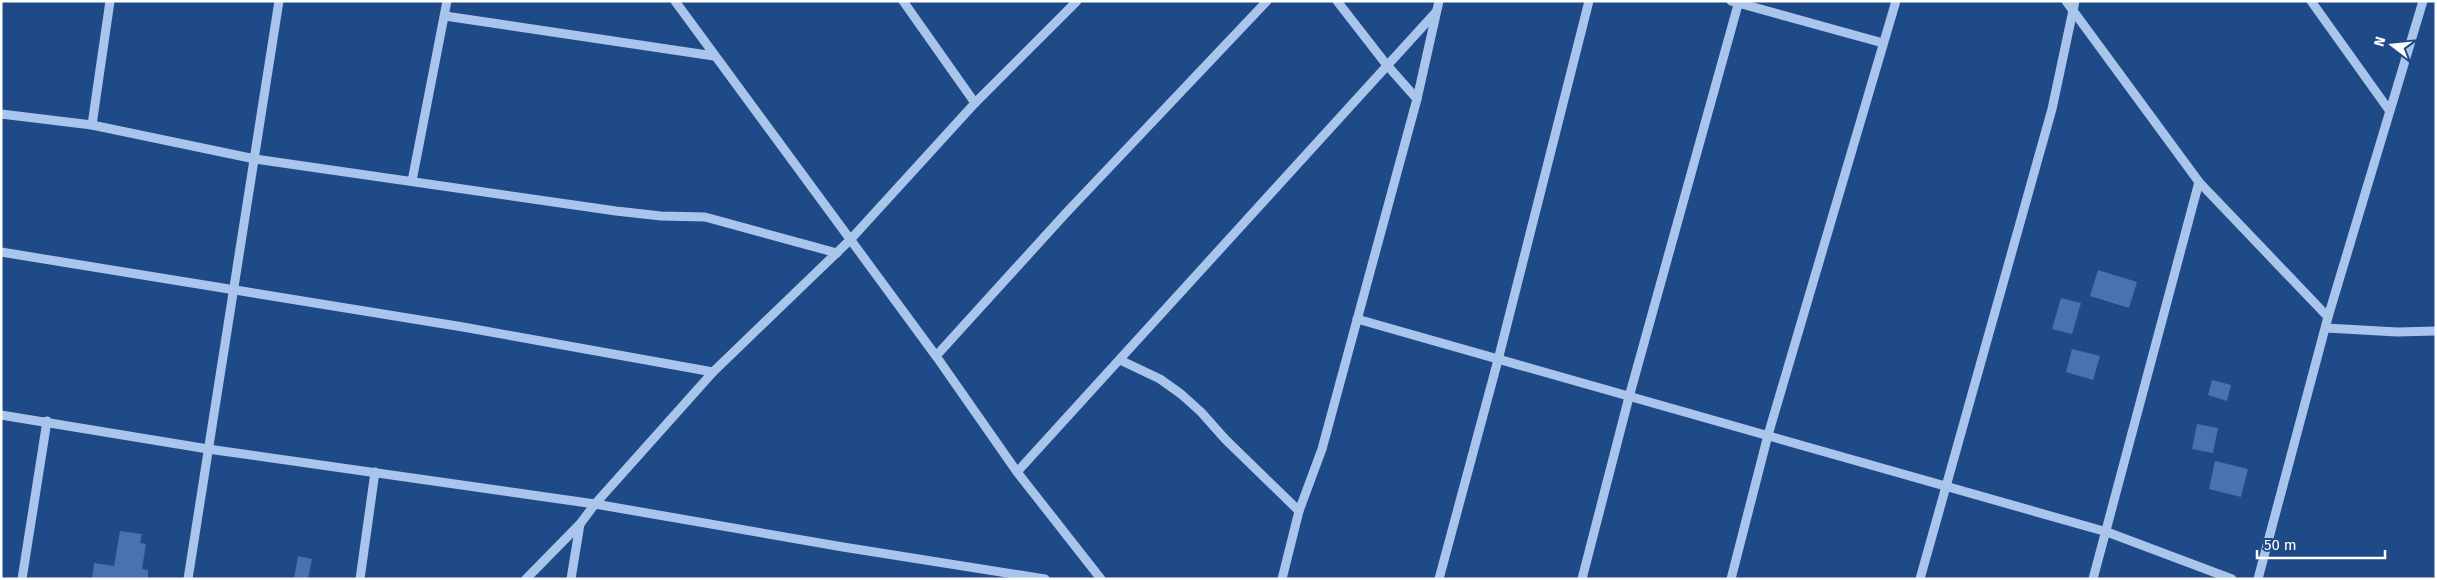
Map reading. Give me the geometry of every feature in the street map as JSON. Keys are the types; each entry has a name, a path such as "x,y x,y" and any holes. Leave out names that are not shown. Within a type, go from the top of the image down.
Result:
{"street":[{"path":"92,125 110,1"},
{"path":"188,579 279,1"},
{"path":"412,181 448,1"},
{"path":"674,1 936,356 1017,472 1101,579"},
{"path":"903,1 975,103"},
{"path":"526,579 580,524 595,504 713,372 850,240 975,103 1077,1"},
{"path":"936,356 1066,213 1267,1"},
{"path":"1337,1 1386,64 1417,99"},
{"path":"1282,579 1299,510 1322,449 1417,99 1439,1"},
{"path":"1439,579 1498,360 1588,1"},
{"path":"1731,579 1768,435 1896,1"},
{"path":"2066,1 2074,5 2199,182 2328,317"},
{"path":"2310,1 2389,110"},
{"path":"2258,579 2328,317 2423,1"},
{"path":"1582,579 1628,397 1736,2 1883,42"},
{"path":"1920,579 2052,109 2074,5"},
{"path":"1017,472 1386,64 1436,12"},
{"path":"445,16 714,56"},
{"path":"1,114 92,125 255,158 616,211 661,216 704,217 837,253"},
{"path":"2093,579 2199,182"},
{"path":"1,252 233,289 713,372"},
{"path":"1357,319 2107,532 2232,579"},
{"path":"2326,328 2397,332 2436,331"},
{"path":"1120,360 1160,379 1181,394 1299,510"},
{"path":"1,414 208,449 595,504 843,547 1045,579"},
{"path":"22,579 47,421"},
{"path":"360,579 375,472"},
{"path":"571,579 580,524"}],"building":[{"path":"2098,270 2137,282 2129,308 2090,296"},
{"path":"2061,298 2081,303 2072,334 2052,329"},
{"path":"2072,349 2100,356 2093,380 2066,372"},
{"path":"2212,380 2231,385 2227,401 2208,395"},
{"path":"2197,424 2218,428 2213,453 2192,449"},
{"path":"2215,461 2248,469 2241,497 2209,489"},
{"path":"120,531 142,534 140,543 146,544 142,569 148,570 148,579 92,579 94,563 114,566"},
{"path":"298,556 312,559 308,579 294,579"}]}
